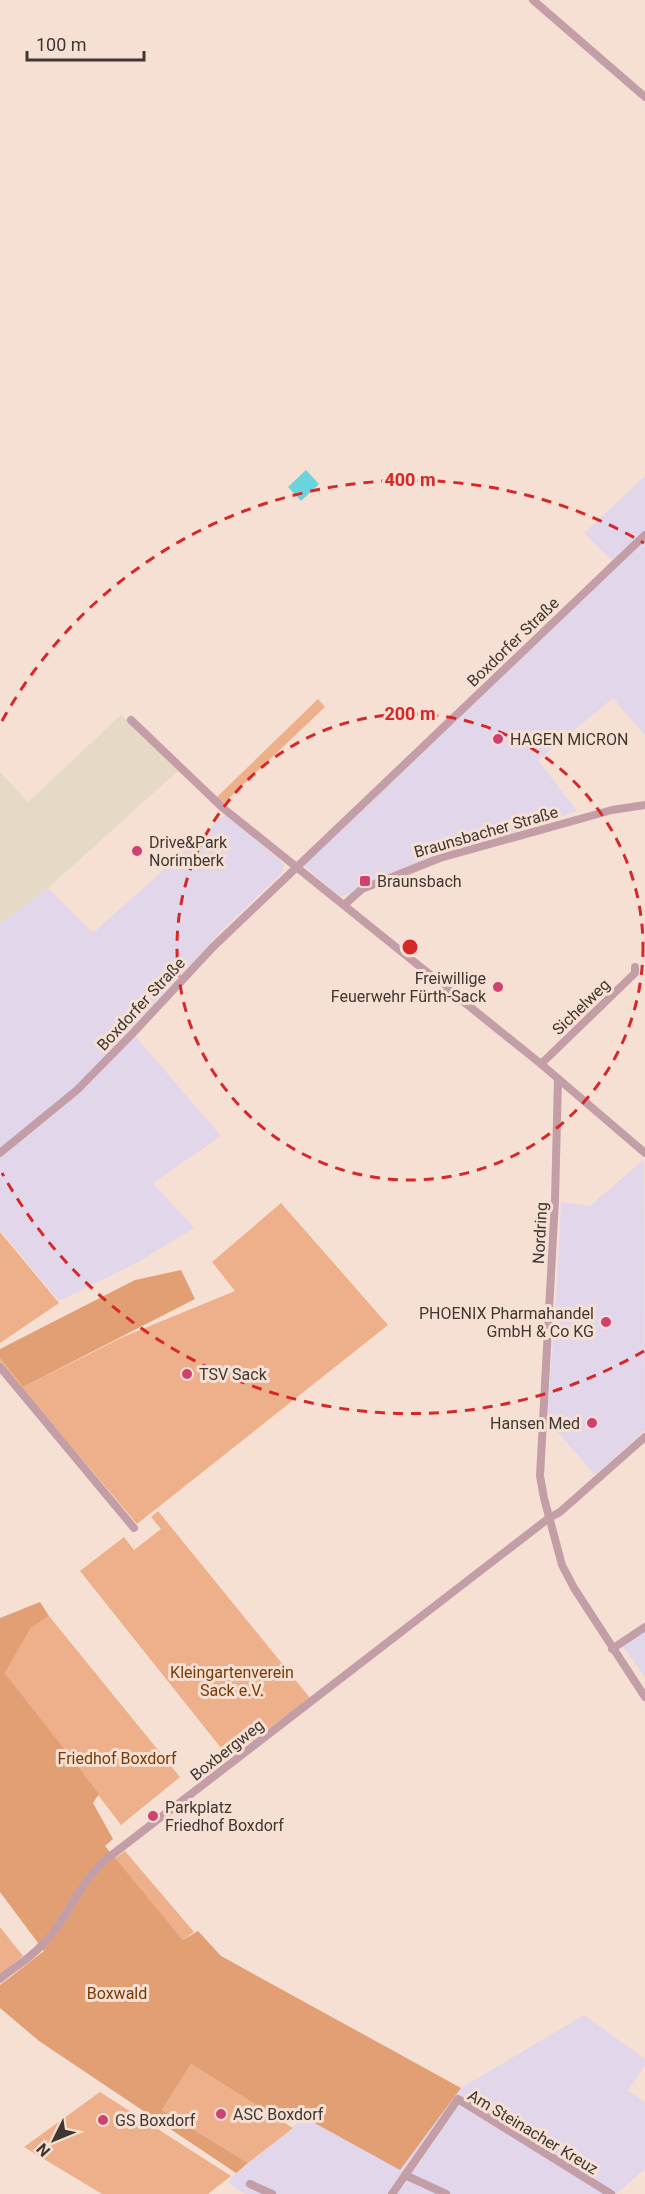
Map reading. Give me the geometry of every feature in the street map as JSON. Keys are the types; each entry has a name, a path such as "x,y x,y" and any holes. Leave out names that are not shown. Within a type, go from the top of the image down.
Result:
{"street":[{"path":"532,0 645,97"},
{"name":"Boxdorfer Straße","path":"0,1153 81,1086 213,947 645,535"},
{"path":"131,720 223,808 541,1064 645,1154"},
{"name":"Braunsbacher Straße","path":"344,905 362,889 440,858 612,810 645,805"},
{"name":"Sichelweg","path":"541,1064 635,973 635,967"},
{"name":"Nordring","path":"558,1079 555,1200 540,1476 562,1565 612,1649 645,1697"},
{"path":"0,1367 134,1528"},
{"name":"Boxbergweg","path":"0,1979 41,1946 73,1903 92,1872 104,1861 578,1497 645,1437"},
{"path":"612,1649 645,1627"},
{"name":"Am Steinacher Kreuz","path":"392,2194 458,2100 611,2194"},
{"path":"405,2175 446,2194"},
{"path":"250,2184 272,2194"}],"shaded area":[{"path":"645,476 645,736 613,698 538,760 577,811 340,897 303,865 617,565 584,533"},
{"path":"121,715 179,770 48,888 0,924 0,772 28,802"},
{"path":"226,814 284,864 282,873 221,931 136,1027 136,1037 221,1136 153,1183 194,1228 138,1262 59,1301 0,1230 0,924 48,888 93,933"},
{"path":"644,1159 645,1430 595,1475 547,1420 561,1202 590,1206"},
{"path":"645,1625 645,1677 621,1644"},
{"path":"584,2015 645,2059 645,2065 628,2091 645,2102 645,2169 616,2194 245,2194 228,2183 236,2173 305,2117 400,2169 461,2088"}],"green space":[{"path":"318,699 325,707 224,803 217,797"},
{"name":"TSV Sack","path":"281,1203 388,1325 137,1524 0,1362 0,1358 23,1387 123,1337 235,1291 212,1262"},
{"path":"0,1232 59,1303 0,1343"},
{"path":"181,1270 195,1299 23,1387 0,1358 0,1349 135,1280"},
{"name":"Kleingartenverein Sack e.V.","path":"158,1511 310,1698 229,1758 80,1571 124,1537 134,1550 161,1529 151,1517"},
{"name":"Boxwald","path":"40,1602 49,1616 31,1628 5,1673 99,1794 93,1803 113,1839 105,1846 183,1940 198,1931 221,1956 461,2088 400,2170 289,2109 279,2119 191,2064 162,2110 248,2163 236,2173 39,2041 0,2008 0,1985 44,1951 0,1892 0,1618"},
{"name":"Friedhof Boxdorf","path":"49,1616 180,1777 121,1825 5,1673 31,1628"},
{"path":"125,1851 194,1932 183,1940 114,1859"},
{"path":"0,1927 23,1956 0,1974"},
{"name":"ASC Boxdorf","path":"191,2064 293,2128 248,2163 162,2110"},
{"name":"GS Boxdorf","path":"100,2092 231,2176 208,2194 102,2194 24,2147"}],"water":[{"path":"306,470 319,484 301,501 288,487"}],"place":[{"name":"HAGEN MICRON","path":"498,739"},
{"name":"Drive&Park Norimberk","path":"137,851"},
{"name":"Braunsbach","path":"365,881"},
{"name":"Freiwillige Feuerwehr Fürth-Sack","path":"498,987"},
{"name":"PHOENIX Pharmahandel GmbH & Co KG","path":"606,1322"},
{"name":"TSV Sack","path":"187,1374"},
{"name":"Hansen Med","path":"592,1423"},
{"name":"Parkplatz Friedhof Boxdorf","path":"153,1816"},
{"name":"ASC Boxdorf","path":"221,2114"},
{"name":"GS Boxdorf","path":"103,2120"}]}
